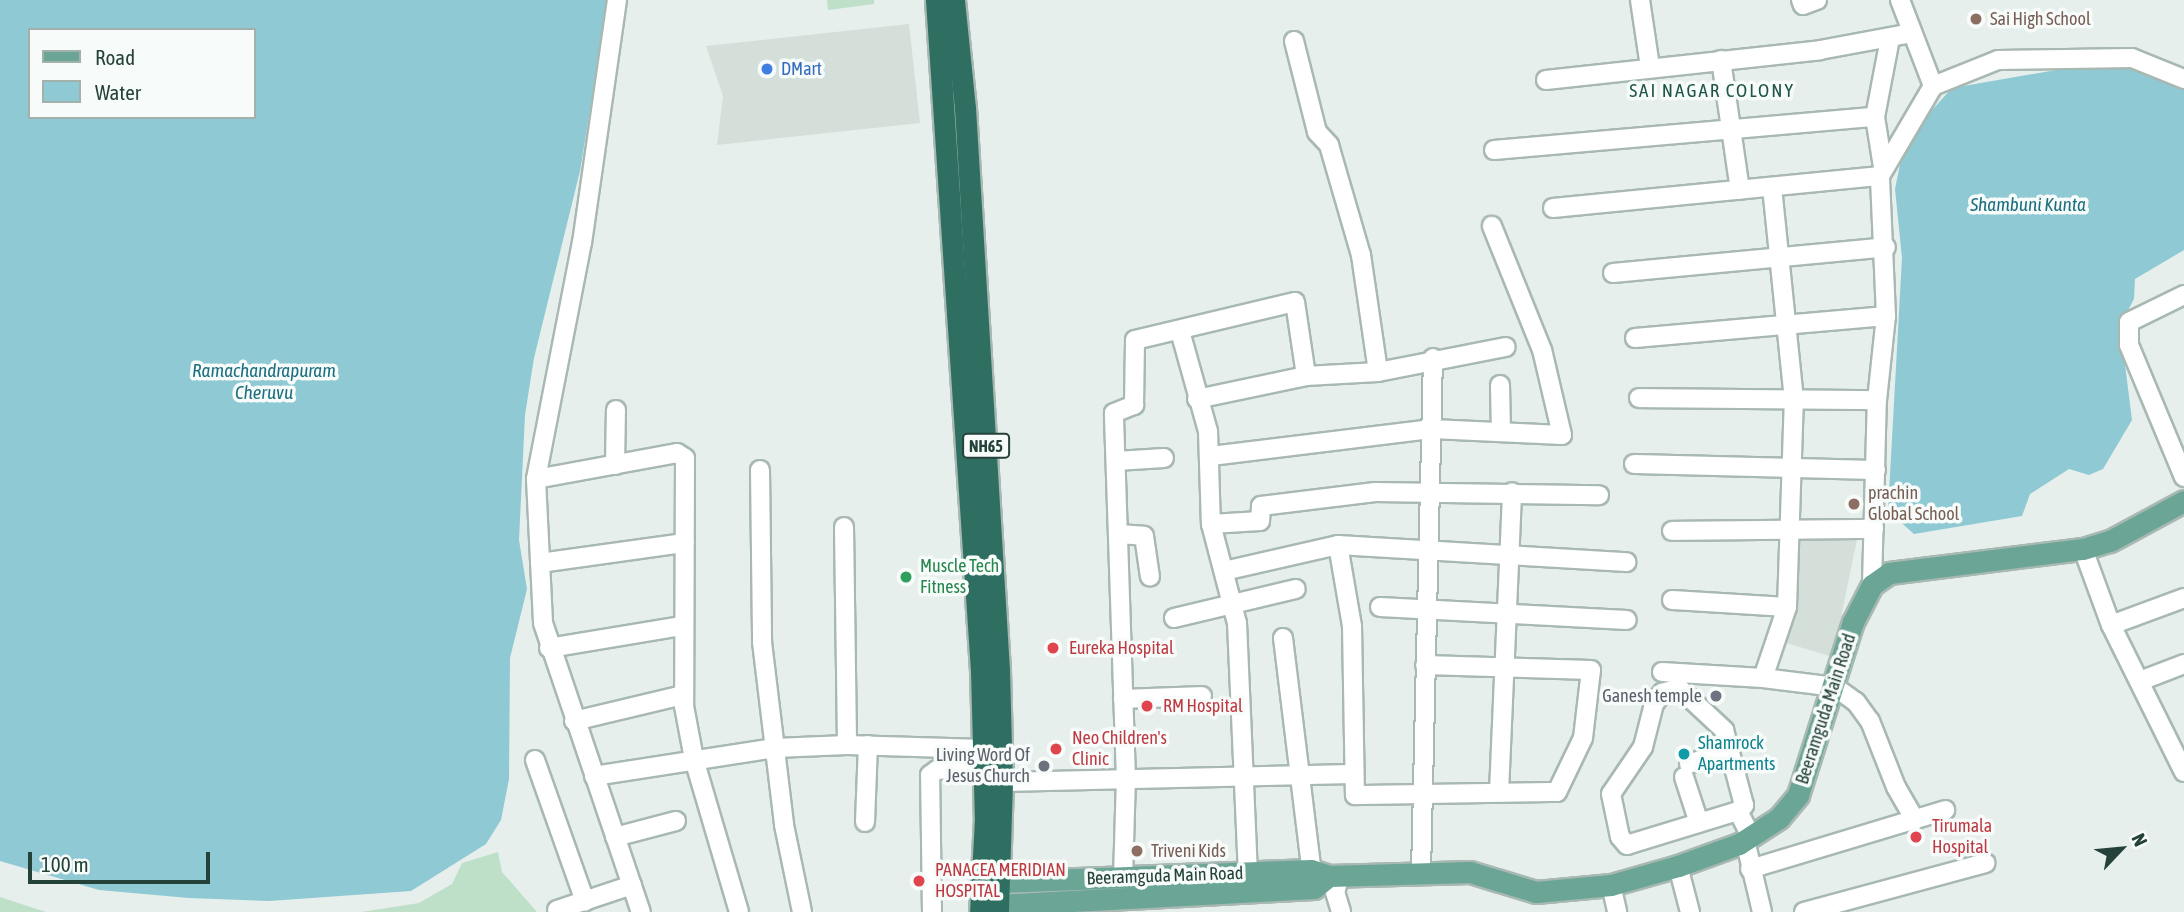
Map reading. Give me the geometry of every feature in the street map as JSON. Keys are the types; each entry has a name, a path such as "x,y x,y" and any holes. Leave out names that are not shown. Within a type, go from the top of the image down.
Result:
{"highway":[{"name":"NH65","path":"936,0 1002,782 999,881 992,909"},
{"name":"NH65","path":"954,0 983,552 984,757 992,909"}],"main road":[{"path":"1872,584 1889,573 2084,549 2110,541 2184,501"},
{"name":"Beeramguda Main Road","path":"992,909 1323,877 1421,873 1470,872 1536,892 1611,885 1678,866 1748,838 1779,818 1798,795 1835,687 1853,622 1872,584"},
{"name":"Beeramguda Main Road","path":"999,881 1248,873 1323,877"}],"street":[{"path":"617,0 582,242 536,479 543,623 549,648 641,912"},
{"path":"1640,0 1650,67"},
{"path":"1801,0 1803,5 1817,0"},
{"path":"1900,0 1933,86"},
{"path":"1546,80 1721,60 1913,33"},
{"path":"1872,584 1877,400 1885,316 1886,247 1882,171 1875,117 1890,38"},
{"path":"1294,41 1317,132 1329,145 1361,255 1378,372"},
{"path":"1882,171 1933,86 1998,60 2132,58 2184,79"},
{"path":"1721,60 1740,190"},
{"path":"1494,150 1875,117"},
{"path":"1553,208 1772,188 1882,171"},
{"path":"1763,678 1787,607 1793,468 1794,400 1789,325 1772,188"},
{"path":"1211,456 1432,429 1562,435 1542,350 1492,226"},
{"path":"1613,273 1886,247"},
{"path":"2184,295 2129,322 2129,345 2184,477"},
{"path":"1123,878 1126,779 1114,413 1134,405 1135,340 1295,302 1306,376"},
{"path":"1635,338 1885,316"},
{"path":"1180,331 1211,456 1211,524 1232,603 1242,692 1242,776 1248,873"},
{"path":"1197,399 1306,376 1378,372 1433,358 1506,347"},
{"path":"1421,873 1433,358"},
{"path":"1500,385 1501,432"},
{"path":"1639,398 1877,400"},
{"path":"615,465 617,410"},
{"path":"536,479 683,454 683,695 694,759 739,912"},
{"path":"1116,461 1164,458"},
{"path":"1634,464 1875,470"},
{"path":"760,470 762,642 784,825 802,912"},
{"path":"1211,524 1260,522 1261,506 1430,489 1600,495"},
{"path":"1499,792 1512,492"},
{"path":"844,527 847,744"},
{"path":"1672,531 1874,530"},
{"path":"1118,534 1144,536 1150,577"},
{"path":"540,563 685,543"},
{"path":"1223,571 1338,545 1626,562"},
{"path":"1338,545 1352,626 1355,795 1557,792 1583,738 1591,670 1425,664"},
{"path":"2084,549 2111,625 2184,772"},
{"path":"1174,618 1296,589"},
{"path":"2111,625 2184,598"},
{"path":"1672,600 1787,607"},
{"path":"1380,607 1427,608 1507,617 1627,620"},
{"path":"549,648 682,626"},
{"path":"1283,638 1299,775 1323,877 1335,892 1341,912"},
{"path":"2140,681 2184,664"},
{"path":"1662,671 1763,678 1835,687 1856,702 1870,721 1896,787 1914,820"},
{"path":"1679,688 1724,730 1744,806 1738,811 1628,845 1620,837 1611,794 1643,747 1654,704 1662,693 1679,688"},
{"path":"574,721 683,695"},
{"path":"1123,699 1202,696"},
{"path":"594,776 775,748 847,744 984,757"},
{"path":"865,822 868,745"},
{"path":"1699,823 1686,770 1729,750"},
{"path":"932,912 930,775 937,770 984,757"},
{"path":"535,760 594,903"},
{"path":"1002,782 1354,774"},
{"path":"1750,869 1945,810"},
{"path":"1738,811 1748,838 1750,869 1762,912"},
{"path":"615,837 676,821"},
{"path":"1804,912 1984,863"},
{"path":"1678,866 1690,912"},
{"path":"557,910 594,903 632,885"},
{"path":"1611,885 1617,912"}],"shaded area":[{"name":"DMart","path":"909,24 920,123 717,145 723,96 706,46"},
{"path":"1797,530 1857,539 1833,657 1783,642"}],"green space":[{"path":"827,0 874,0 874,4 828,10"},
{"path":"498,852 502,872 537,912 361,912 419,903 452,884 462,863"},
{"path":"0,897 46,912 0,912"}],"water":[{"name":"Ramachandrapuram Cheruvu","path":"0,0 608,0 580,171 534,358 525,415 519,540 527,589 510,658 509,779 501,820 486,844 411,891 269,901 189,898 99,890 0,861"},
{"name":"Shambuni Kunta","path":"2068,68 2144,68 2184,85 2184,250 2135,279 2134,299 2120,325 2132,420 2103,469 2089,475 2069,469 2030,494 2022,516 1914,534 1888,511 1902,258 1895,189 1905,140 1952,88"}],"place":[{"name":"Sai High School","path":"1976,19"},
{"name":"DMart","path":"767,69"},
{"name":"prachin Global School","path":"1854,504"},
{"name":"Muscle Tech Fitness","path":"906,577"},
{"name":"Eureka Hospital","path":"1053,648"},
{"name":"Ganesh temple","path":"1716,696"},
{"name":"RM Hospital","path":"1147,706"},
{"name":"Neo Children's Clinic","path":"1056,749"},
{"name":"Shamrock Apartments","path":"1684,754"},
{"name":"Living Word Of Jesus Church","path":"1044,766"},
{"name":"Tirumala Hospital","path":"1916,837"},
{"name":"Triveni Kids","path":"1137,851"},
{"name":"PANACEA MERIDIAN HOSPITAL","path":"919,881"}],"district":[{"name":"SAI NAGAR COLONY","path":"1712,91"}]}
